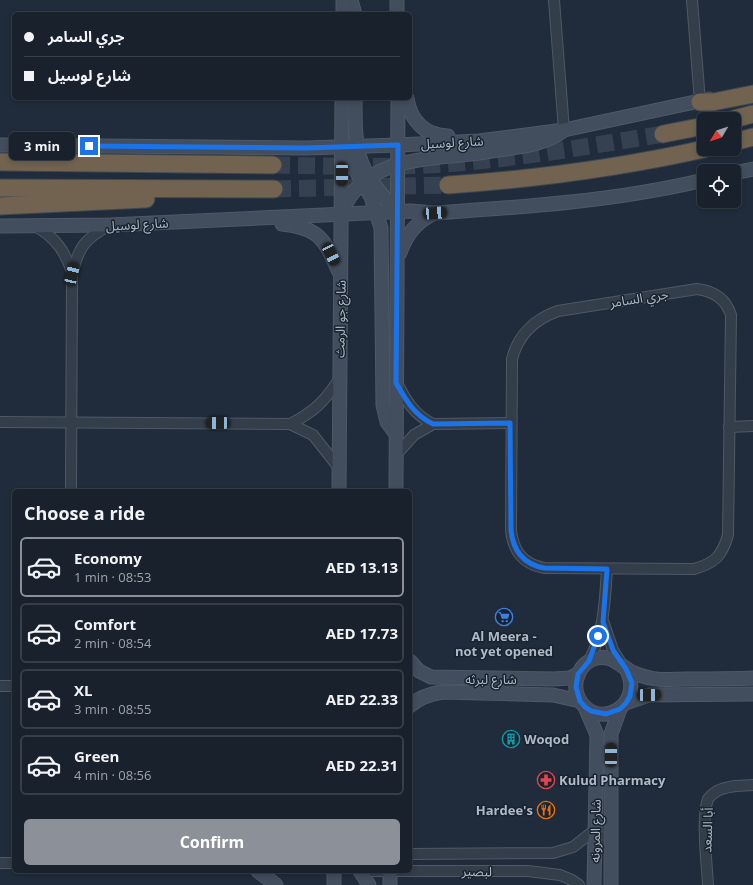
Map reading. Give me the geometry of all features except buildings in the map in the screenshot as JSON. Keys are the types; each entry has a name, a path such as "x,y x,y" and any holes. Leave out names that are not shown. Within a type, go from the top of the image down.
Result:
{"highway":[{"path":"700,102 713,102 753,94"},
{"path":"741,117 753,114"},
{"path":"663,134 697,127"},
{"path":"741,141 753,138"},
{"path":"448,185 566,175 697,151"},
{"path":"0,162 273,164"},
{"path":"0,188 274,189"},
{"path":"0,206 149,199 186,189"}],"street":[{"path":"343,12 344,0"},
{"path":"351,0 354,12"},
{"path":"397,0 397,12"},
{"path":"342,215 350,197 366,180 382,169 426,158 533,145 551,139 564,130 554,0"},
{"path":"692,0 700,102"},
{"name":"شارع لوسيل","path":"0,146 342,147 479,141 564,130 700,102 753,85"},
{"name":"شارع جو الرمث","path":"338,489 342,100"},
{"path":"355,100 356,146 381,228 383,405 387,422 396,434"},
{"path":"396,489 398,100"},
{"path":"408,100 413,117 427,132 438,136 465,137 479,141"},
{"path":"342,147 366,180 397,212"},
{"path":"741,172 753,169"},
{"name":"شارع لوسيل","path":"0,226 110,225 397,212 435,213 588,200 662,190 697,182"},
{"path":"397,261 407,236 424,218 435,213"},
{"path":"255,219 273,224 301,226 313,232 324,243 341,276"},
{"path":"72,274 81,248 98,232 110,225"},
{"path":"35,226 59,244 67,257 72,274 71,489"},
{"name":"جري السامر","path":"697,289 710,292 720,297 731,315 729,427 728,535 724,547 717,558 707,566 694,569 544,568 535,566 521,558 514,544 511,530 510,423 512,359 521,336 540,319 558,311 697,289"},
{"path":"290,424 313,411 330,393 340,378"},
{"path":"396,383 412,409 433,424"},
{"path":"0,422 290,424 313,435 339,468"},
{"path":"396,455 414,435 433,424 510,423"},
{"path":"729,427 753,426"},
{"path":"607,569 603,622 595,649 589,661 578,674 576,687 583,704 591,711 606,714 649,695 752,695"},
{"path":"603,622 613,650 630,676 632,690 623,706"},
{"path":"589,661 605,658 642,676 655,679 753,678"},
{"name":"شارع لبرثه","path":"412,663 424,675 443,678 553,679 570,678 578,674"},
{"path":"0,686 12,686"},
{"name":"شارع لبرثه","path":"412,704 416,700 432,693 442,692 553,695 583,704"},
{"name":"شارع المرونه","path":"583,704 597,735 594,885"},
{"name":"شارع المرونه","path":"611,885 611,734 623,706"},
{"name":"أبا السعد","path":"708,885 706,812 709,798 716,791 727,787 753,785"},
{"name":"لبصير","path":"412,854 553,853 572,847 596,829"},
{"path":"0,863 12,863"},
{"name":"لبصير","path":"412,872 433,870 528,872 560,875 579,885"},
{"path":"261,873 276,885"},
{"path":"334,873 334,885"},
{"path":"361,873 369,885"},
{"name":"لبصير","path":"390,875 407,873"}],"tunnel":[{"path":"273,165 380,166 471,162 663,134"},
{"path":"274,189 448,185"}],"place":[{"name":"Al Meera - not yet opened","path":"504,617"},
{"name":"Woqod","path":"511,739"},
{"name":"Kulud Pharmacy","path":"546,780"},
{"name":"Hardee's","path":"546,810"}],"route":[{"path":"89,146 306,148 398,145 396,383 412,409 433,424 510,423 511,530 514,544 521,558 527,563 544,568 607,569 603,622 613,650 630,676 632,690 626,703 620,709 606,714 591,711 585,707 580,701 576,687 578,674 589,661 598,641 598,636"}]}
